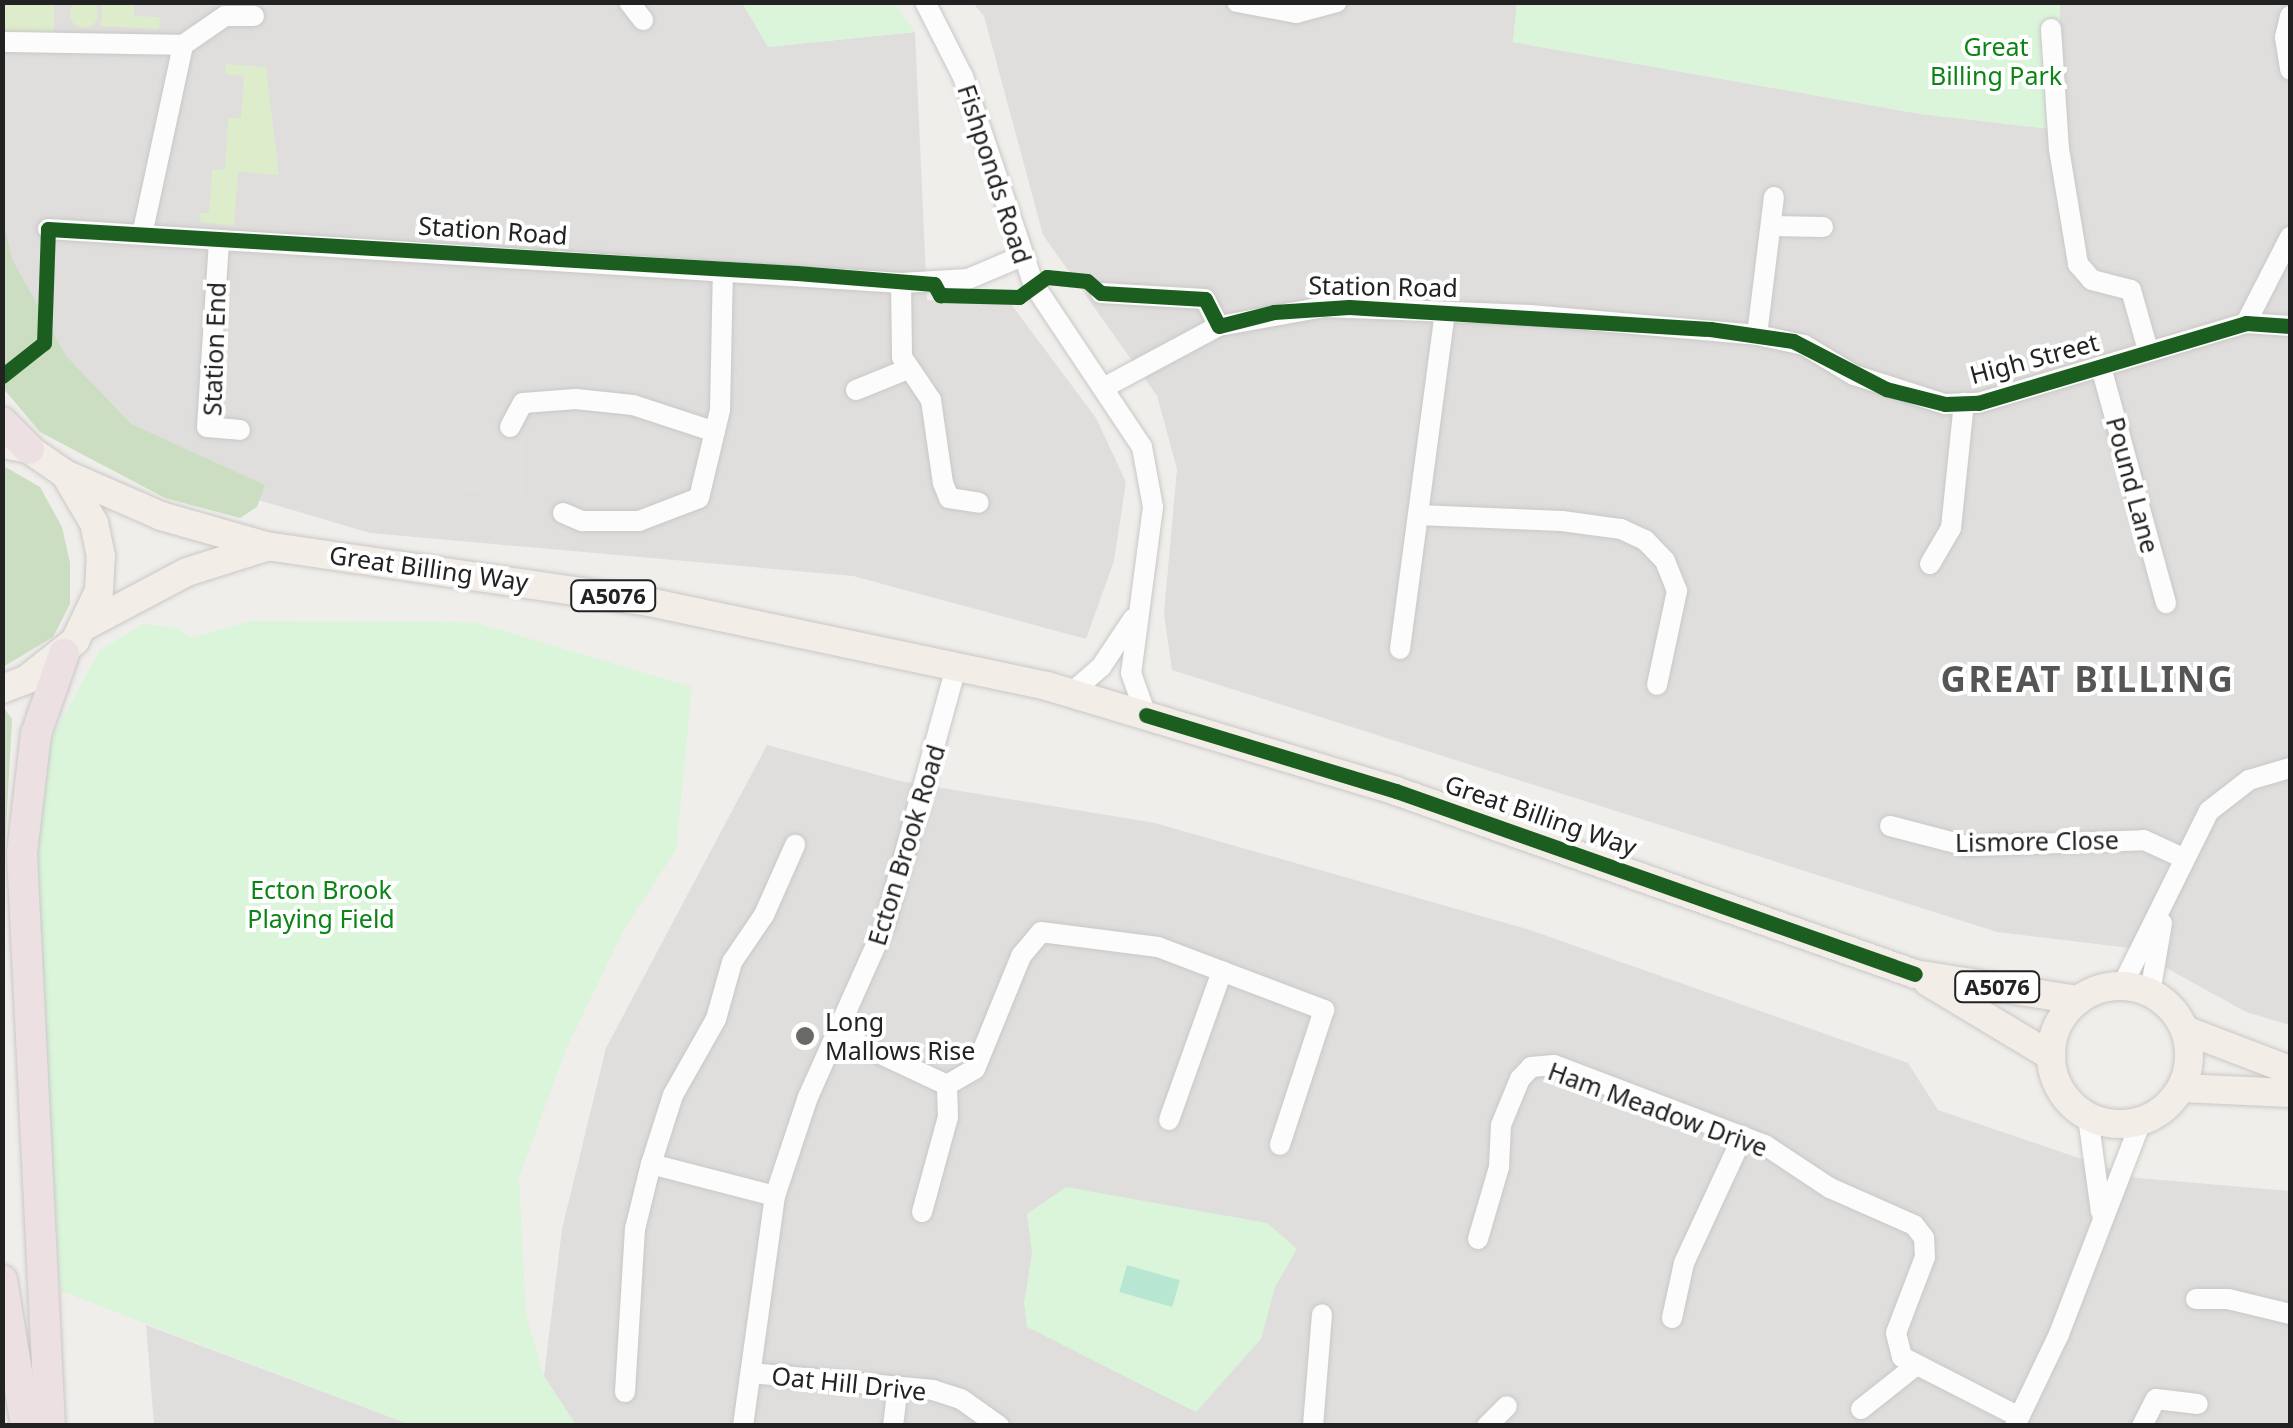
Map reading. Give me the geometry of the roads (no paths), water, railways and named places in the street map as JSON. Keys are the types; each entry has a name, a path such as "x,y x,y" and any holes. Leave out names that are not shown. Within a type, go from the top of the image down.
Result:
{"highway":[{"path":"2,422 16,446"},
{"path":"50,1426 22,853 36,734 64,654"},
{"path":"2,1280 26,1426"}],"main road":[{"path":"2,689 64,654 85,626 99,591 100,556 94,523 65,474 16,446"},
{"name":"Great Billing Way","path":"65,474 162,516 266,546 644,601 957,664 1071,693 1396,791 1915,974 2078,1000"},
{"name":"Great Billing Way","path":"85,626 186,572 266,546"},
{"name":"Great Billing Way","path":"1915,974 2051,1056"},
{"path":"2185,1030 2189,1049 2181,1088 2141,1122 2088,1116 2061,1091 2051,1056 2064,1016 2078,1000 2122,986 2150,993 2185,1030 2290,1070"},
{"path":"2181,1088 2290,1094"}],"street":[{"path":"629,2 644,20"},
{"path":"1237,2 1296,13 1337,2"},
{"name":"Fishponds Road","path":"926,3 969,93 1020,256 1132,426 1149,474 1151,526 1134,617 1131,673 1146,715"},
{"path":"2,42 183,45 225,16 254,16"},
{"path":"2290,16 2285,37 2290,70"},
{"path":"2051,29 2059,150 2078,264 2092,280 2131,290 2148,350"},
{"path":"142,235 183,45"},
{"path":"1756,335 1774,198"},
{"path":"1772,226 1822,227"},
{"name":"Station Road","path":"48,229 901,283 968,279 1020,256"},
{"path":"2246,322 2290,237"},
{"name":"Station End","path":"219,241 207,427 240,430"},
{"path":"563,513 582,521 639,521 689,506 704,490 716,432 724,272"},
{"path":"901,283 898,339 908,369 931,400 943,504 979,503"},
{"path":"1102,293 1205,299 1219,326"},
{"name":"Station Road","path":"1105,388 1219,326 1324,308 1621,322"},
{"path":"1400,650 1445,312"},
{"name":"High Street","path":"1621,322 1756,335 1804,344 1903,394 1964,404 2101,368 2246,322 2290,326"},
{"name":"Pound Lane","path":"2101,368 2166,604"},
{"path":"856,390 908,369"},
{"path":"510,427 523,403 576,398 633,404 716,432"},
{"path":"1930,564 1950,528 1964,404"},
{"path":"1418,515 1562,521 1621,529 1645,540 1665,561 1677,591 1657,686"},
{"name":"Fishponds Road","path":"1071,693 1101,667 1134,617"},
{"name":"Ecton Brook Road","path":"743,1426 775,1196 808,1097 897,890 957,664"},
{"path":"2122,986 2166,901 2183,858 2221,798 2249,780 2290,768"},
{"name":"Lismore Close","path":"1890,826 1968,846 2144,840 2183,858"},
{"path":"625,1392 635,1229 672,1095 716,1019 732,962 764,915 794,844"},
{"path":"2150,993 2166,901"},
{"path":"947,1086 976,1069 1022,956 1041,932 1158,947 1324,1010 1280,1144"},
{"path":"1169,1120 1222,971"},
{"path":"838,1034 947,1086"},
{"name":"Ham Meadow Drive","path":"1478,1239 1498,1167 1501,1125 1520,1079 1538,1065 1743,1136 1919,1230 1925,1258 1896,1342 1914,1367"},
{"path":"922,1212 948,1117 947,1086"},
{"path":"2088,1116 2102,1214"},
{"path":"1862,1409 1914,1367 2017,1421 2058,1334 2141,1122"},
{"path":"1672,1318 1684,1263 1743,1136"},
{"path":"651,1164 775,1196"},
{"path":"2196,1300 2228,1299 2290,1314"},
{"path":"1313,1426 1322,1314"},
{"name":"Oat Hill Drive","path":"751,1373 898,1386 960,1399 999,1426"},
{"path":"893,1426 898,1386"},
{"path":"2142,1426 2156,1399 2198,1404"},
{"path":"1487,1426 1507,1406"}],"place":[{"name":"Long Mallows Rise","path":"805,1036"}],"district":[{"name":"GREAT BILLING","path":"2088,679"}],"park label":[{"name":"Great Billing Park","path":"1996,62"},
{"name":"Ecton Brook Playing Field","path":"321,904"}]}
